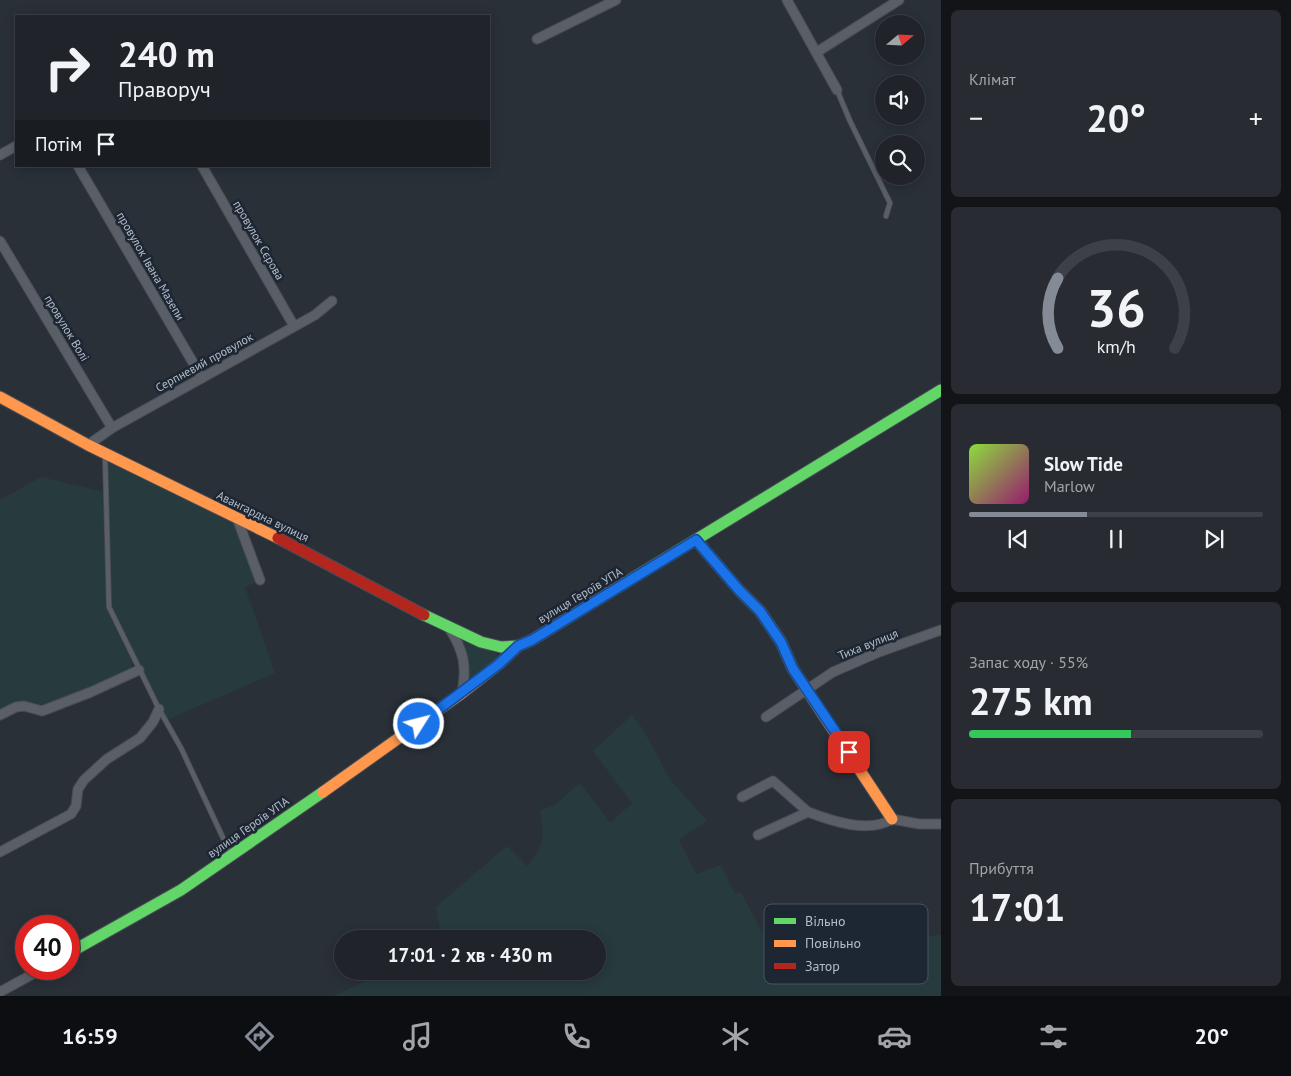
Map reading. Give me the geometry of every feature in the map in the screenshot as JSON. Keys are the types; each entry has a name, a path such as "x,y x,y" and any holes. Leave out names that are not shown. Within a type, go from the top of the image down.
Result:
{"street":[{"path":"537,39 616,0"},
{"path":"787,0 837,90"},
{"path":"817,52 899,0"},
{"path":"0,155 15,147"},
{"name":"провулок Івана Мазепи","path":"79,167 202,378"},
{"name":"провулок Сєрова","path":"203,167 294,326"},
{"name":"провулок Волі","path":"0,241 112,428"},
{"name":"Серпневий провулок","path":"88,445 112,428 315,315 332,301"},
{"name":"вулиця Героїв УПА","path":"80,947 181,890 231,856 462,693 499,664 518,646 532,640 941,390"},
{"name":"Авангардна вулиця","path":"0,397 88,445 237,518 449,628 481,642 501,647 518,646"},
{"path":"237,518 260,580"},
{"path":"696,540 739,590 760,611 781,642 793,669 892,819"},
{"path":"449,628 460,645 464,661 465,677 462,693"},
{"name":"Тиха вулиця","path":"766,717 833,672 879,652 941,630"},
{"path":"0,715 16,707 24,706 42,711 91,692 139,670"},
{"path":"0,852 71,814 76,806 78,789 84,780 107,759 140,738 154,722 159,709"},
{"path":"742,797 773,781 808,812 850,825 883,825 892,819 919,824 941,824"},
{"path":"758,835 808,812"},
{"path":"0,992 22,980"}],"lane":[{"path":"837,90 890,203 886,216"},
{"path":"105,453 109,607 139,670 181,748 231,856"}],"green space":[{"path":"110,461 234,522 255,583 245,587 275,673 167,720 111,606 107,466"},
{"path":"41,477 104,492 107,607 133,662 129,672 90,690 38,708 19,703 0,713 0,500"},
{"path":"458,637 494,651 498,659 466,687"},
{"path":"632,715 643,729 669,778 707,821 679,840 696,874 721,865 735,894 741,892 764,936 764,984 928,984 928,937 941,934 941,996 334,996 367,980 606,980 606,930 440,930 436,907 507,846 527,866 537,852 542,840 543,827 540,810 553,806 580,783 610,823 632,803 593,751"}],"traffic: fast":[{"path":"625,583 941,390"},
{"path":"424,615 481,642 501,647 518,646"},
{"path":"80,947 181,890 323,792"}],"traffic: slow":[{"path":"0,397 88,445 278,538"},
{"path":"696,540 739,590 760,611 781,642 793,669 892,819"},
{"path":"323,792 462,693 499,664 518,646 532,640 625,583"}],"traffic: jam":[{"path":"278,538 424,615"}],"route":[{"path":"419,724 499,664 518,646 532,640 696,540 739,590 760,611 781,642 793,669 849,752"}]}
